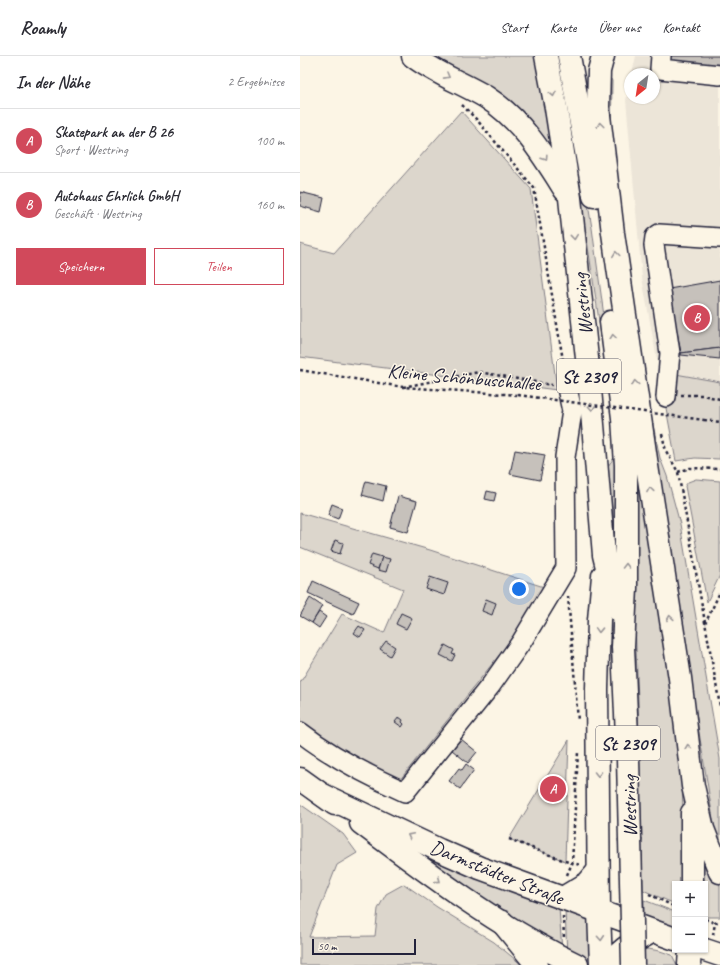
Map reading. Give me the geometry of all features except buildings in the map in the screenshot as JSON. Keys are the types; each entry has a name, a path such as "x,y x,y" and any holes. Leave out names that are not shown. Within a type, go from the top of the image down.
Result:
{"main road":[{"path":"413,56 486,98 524,129 543,154 570,198"},
{"name":"Westring","path":"546,56 570,198 589,377 604,555 614,591 623,647"},
{"name":"Westring","path":"569,56 592,183 623,418 626,465 626,588 623,647 628,759 633,965"},
{"path":"600,68 598,107 613,233 649,481 680,678 693,786 703,829 720,872"},
{"path":"592,183 613,233"},
{"path":"602,965 598,871 597,689 599,620 604,555"},
{"name":"Darmstädter Straße","path":"300,779 460,896 539,945 571,962"},
{"path":"692,881 693,786"},
{"name":"Darmstädter Straße","path":"323,795 480,868 672,938"},
{"path":"562,898 588,884 598,871"},
{"path":"502,922 537,965"},
{"path":"609,965 623,950 637,939 652,932"},
{"path":"708,951 720,955"},
{"path":"690,953 690,965"}],"lane":[{"path":"661,56 660,70 720,75"},
{"path":"666,397 670,353 654,245 656,237 660,234 720,238"},
{"path":"300,732 315,744 382,782 405,792 491,684 522,641 566,568 565,457 572,412 567,388"}],"path":[{"path":"403,387 479,372 567,388 534,188 477,120 461,104"},
{"name":"Kleine Schönbuschallee","path":"300,370 403,387 518,395 720,422"},
{"path":"666,397 672,395 702,395 720,399"},
{"path":"678,472 690,468 720,469"},
{"path":"566,568 579,727"},
{"path":"705,625 720,592"},
{"path":"571,962 562,898 564,882 572,863 578,750"},
{"path":"708,920 715,923"}],"shaded area":[{"path":"426,56 538,56 559,162"},
{"path":"555,56 561,56 574,121 592,228 617,417 619,587 608,466 616,455 604,355 573,155"},
{"path":"636,56 720,56 720,382 659,371 642,278 626,104 660,104 660,68 633,68"},
{"path":"607,79 611,79 612,81 611,147 647,396 660,458 667,476 680,524 720,759 720,848 714,825 607,163"},
{"path":"461,111 531,189 557,390 300,357 300,244 334,253"},
{"path":"659,371 720,382 720,459 695,458 676,461"},
{"path":"631,467 639,468 661,609 682,785 686,881 672,881 672,903 643,890"},
{"path":"696,479 720,481 720,575 707,602 685,486 688,482"},
{"path":"300,513 430,550 547,588 508,644 399,781 318,735 300,721 300,683 342,614 384,633 403,589 300,547"},
{"path":"569,740 565,861 509,839"},
{"path":"300,804 343,834 357,853 337,865 309,937 375,936 378,909 386,894 404,884 437,907 494,942 522,965 300,965"},
{"path":"373,828 559,907 562,952"},
{"path":"702,853 713,868 720,886 720,917 708,917 708,881 701,881"},
{"path":"644,900 672,911 672,927 644,917"},
{"path":"565,910 585,918 589,922 591,965 586,965 567,955"},
{"path":"648,949 672,955 677,965 644,965 644,950"}],"place":[{"name":"Autohaus Ehrlich GmbH","path":"697,318"},
{"name":"Skatepark an der B 26","path":"553,789"}]}
